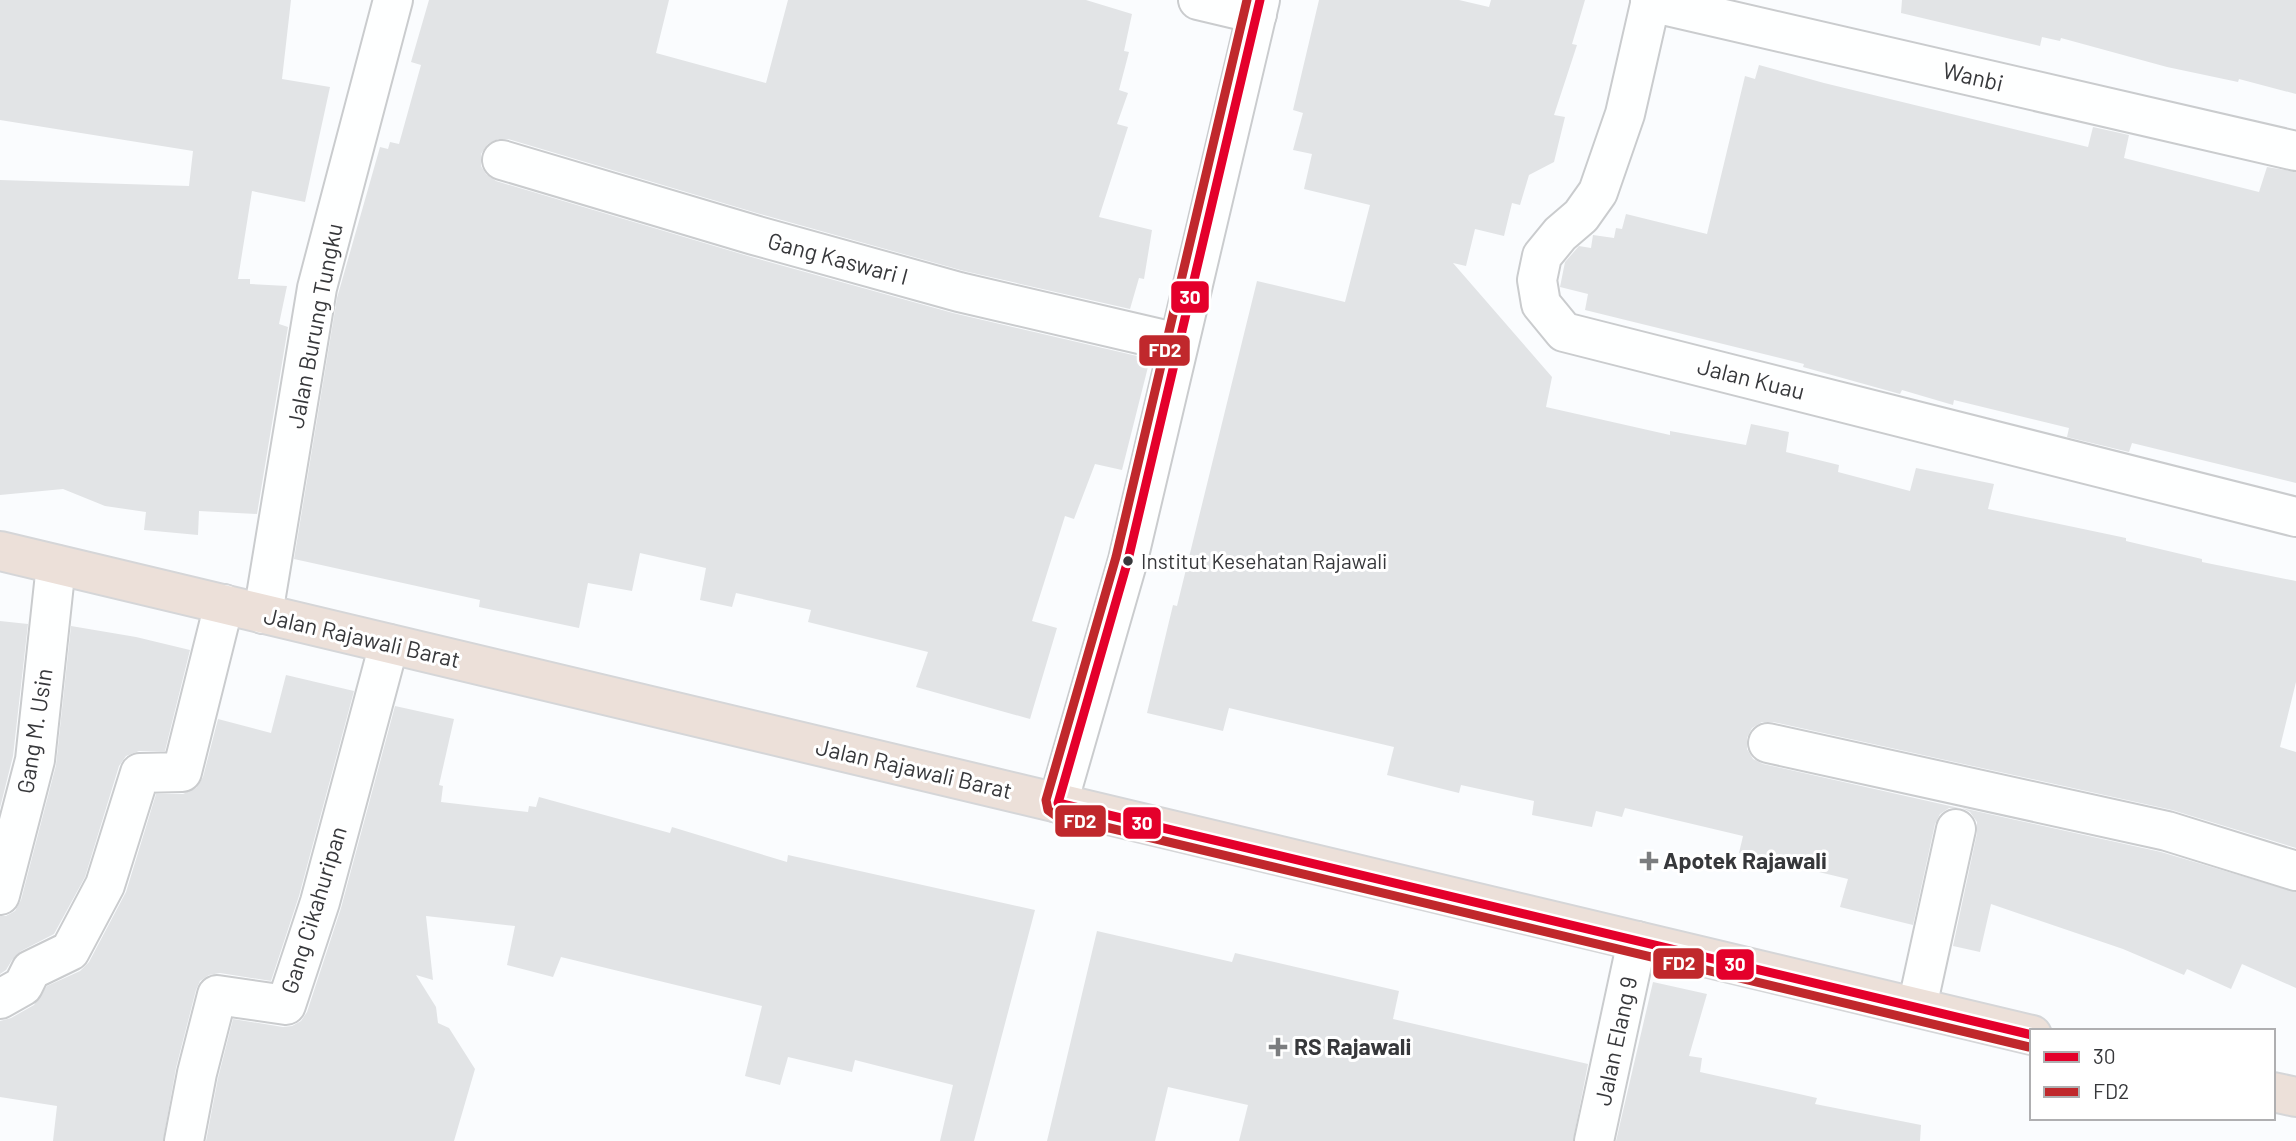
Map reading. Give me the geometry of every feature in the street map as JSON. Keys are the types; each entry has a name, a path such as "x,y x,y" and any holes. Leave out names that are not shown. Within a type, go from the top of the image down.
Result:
{"highway":[{"name":"Jalan Rajawali Barat","path":"0,551 2030,1035"},
{"path":"2275,1092 2296,1097"}],"street":[{"name":"Jalan Burung Tungku","path":"263,614 317,288 393,0"},
{"path":"1058,803 1128,560 1259,7 1198,0"},
{"name":"Wanbi","path":"1650,1 2296,151"},
{"name":"Jalan Kuau","path":"1650,1 1625,114 1598,192 1581,216 1560,233 1542,257 1537,280 1541,304 1564,332 2296,517"},
{"name":"Gang Kaswari I","path":"502,160 754,236 959,292 1178,344"},
{"name":"Gang M. Usin","path":"0,895 35,760 56,565"},
{"path":"0,999 23,985 31,970 70,951 105,885 140,773 183,772 224,604"},
{"name":"Gang Cikahuripan","path":"184,1141 197,1073 217,995 286,1005 320,902 389,644"},
{"path":"1768,743 2167,831 2296,871"},
{"path":"1917,1007 1956,829"},
{"name":"Jalan Elang 9","path":"1594,1141 1637,941"}],"building":[{"path":"0,0 291,0 282,79 330,87 305,202 252,191 238,279 250,279 250,284 287,286 279,324 288,327 257,514 199,511 198,535 144,530 146,512 105,506 63,489 0,495 0,180 189,186 193,151 0,120"},
{"path":"429,0 669,0 656,53 766,83 788,0 1086,0 1132,14 1124,51 1129,52 1119,90 1128,93 1117,124 1128,127 1099,217 1152,230 1144,279 1139,278 1130,309 964,271 508,139 498,139 488,144 481,154 481,166 486,174 496,181 748,256 953,313 1150,359 1122,470 1095,464 1074,519 1065,516 1032,621 1057,628 1030,719 916,687 928,652 808,622 811,610 736,593 732,607 700,600 706,568 640,553 632,591 588,583 579,628 479,607 480,600 294,559 337,298 380,147 388,149 390,142 399,144 421,65 411,62"},
{"path":"1319,0 1459,0 1489,7 1491,0 1585,0 1572,44 1577,45 1554,115 1565,117 1554,162 1529,175 1520,205 1512,203 1504,236 1475,229 1466,266 1453,263 1552,377 1546,407 1670,435 1670,431 1746,445 1751,424 1789,432 1786,452 1839,465 1838,472 1910,491 1916,468 1994,484 1988,509 2126,538 2126,541 2202,559 2202,562 2296,581 2296,682 2280,747 2296,752 2296,848 2172,810 1773,722 1762,722 1752,728 1747,738 1747,749 1753,759 1763,764 1959,808 1949,808 1940,814 1935,824 1913,925 1840,907 1848,879 1739,853 1743,836 1625,808 1622,817 1596,811 1592,827 1532,815 1534,801 1461,785 1459,793 1387,775 1394,747 1229,708 1223,731 1147,713 1173,605 1177,606 1257,281 1345,302 1370,205 1304,189 1312,154 1293,150 1303,113 1293,110"},
{"path":"1902,0 2296,0 2296,94 2239,79 2238,82 2167,67 2061,38 2060,41 2042,37 2040,46 1901,13"},
{"path":"1759,65 2088,147 2093,127 2129,135 2124,158 2259,192 2267,167 2296,172 2296,483 2132,443 2129,452 2067,437 2069,428 1954,400 1953,405 1902,390 1900,394 1803,367 1804,364 1585,310 1588,294 1560,287 1565,262 1579,246 1591,248 1593,235 1614,238 1616,228 1622,229 1626,214 1707,234 1745,76 1755,79"},
{"path":"0,621 28,624 13,756 0,808"},
{"path":"71,626 190,650 165,751 139,751 126,756 119,766 85,877 54,934 21,951 0,974 0,916 15,911 21,900 56,765"},
{"path":"286,675 354,691 299,896 271,981 220,973 209,975 200,981 176,1068 163,1141 53,1141 57,1106 0,1097 0,1021 34,1005 47,986 80,971 89,962 126,892 156,794 183,794 196,788 203,777 218,719 271,733"},
{"path":"395,706 454,719 439,785 443,786 441,802 528,812 529,806 536,807 539,797 670,833 672,827 787,862 788,855 1035,910 974,1141 940,1141 953,1085 855,1060 852,1072 788,1057 780,1085 745,1076 762,1006 561,957 553,977 507,965 515,926 426,916 433,980 416,975 436,1007 438,1023 449,1028 475,1069 454,1141 206,1141 233,1019 283,1027 301,1021 307,1012 341,908"},
{"path":"1962,808 2161,852 2296,892 2296,988 2242,964 2231,989 2187,969 2184,975 2123,949 1991,904 1980,952 1953,946 1977,833 1977,822 1970,812"},
{"path":"1097,931 1232,962 1235,953 1399,991 1393,1019 1588,1064 1573,1141 1239,1141 1248,1105 1168,1087 1155,1141 1047,1141"},
{"path":"1653,982 1707,994 1689,1056 1702,1058 1700,1072 1817,1098 1815,1104 1921,1125 1920,1141 1616,1141"}],"transit line":[{"name":"FD2","path":"1247,0 1116,557 1046,800 1048,810 1055,815 2029,1047"},
{"name":"30","path":"1260,0 1128,560 1058,803 2030,1035"}],"place":[{"name":"Institut Kesehatan Rajawali","path":"1128,561"},
{"name":"Apotek Rajawali","path":"1649,861"},
{"name":"RS Rajawali","path":"1278,1047"}]}
